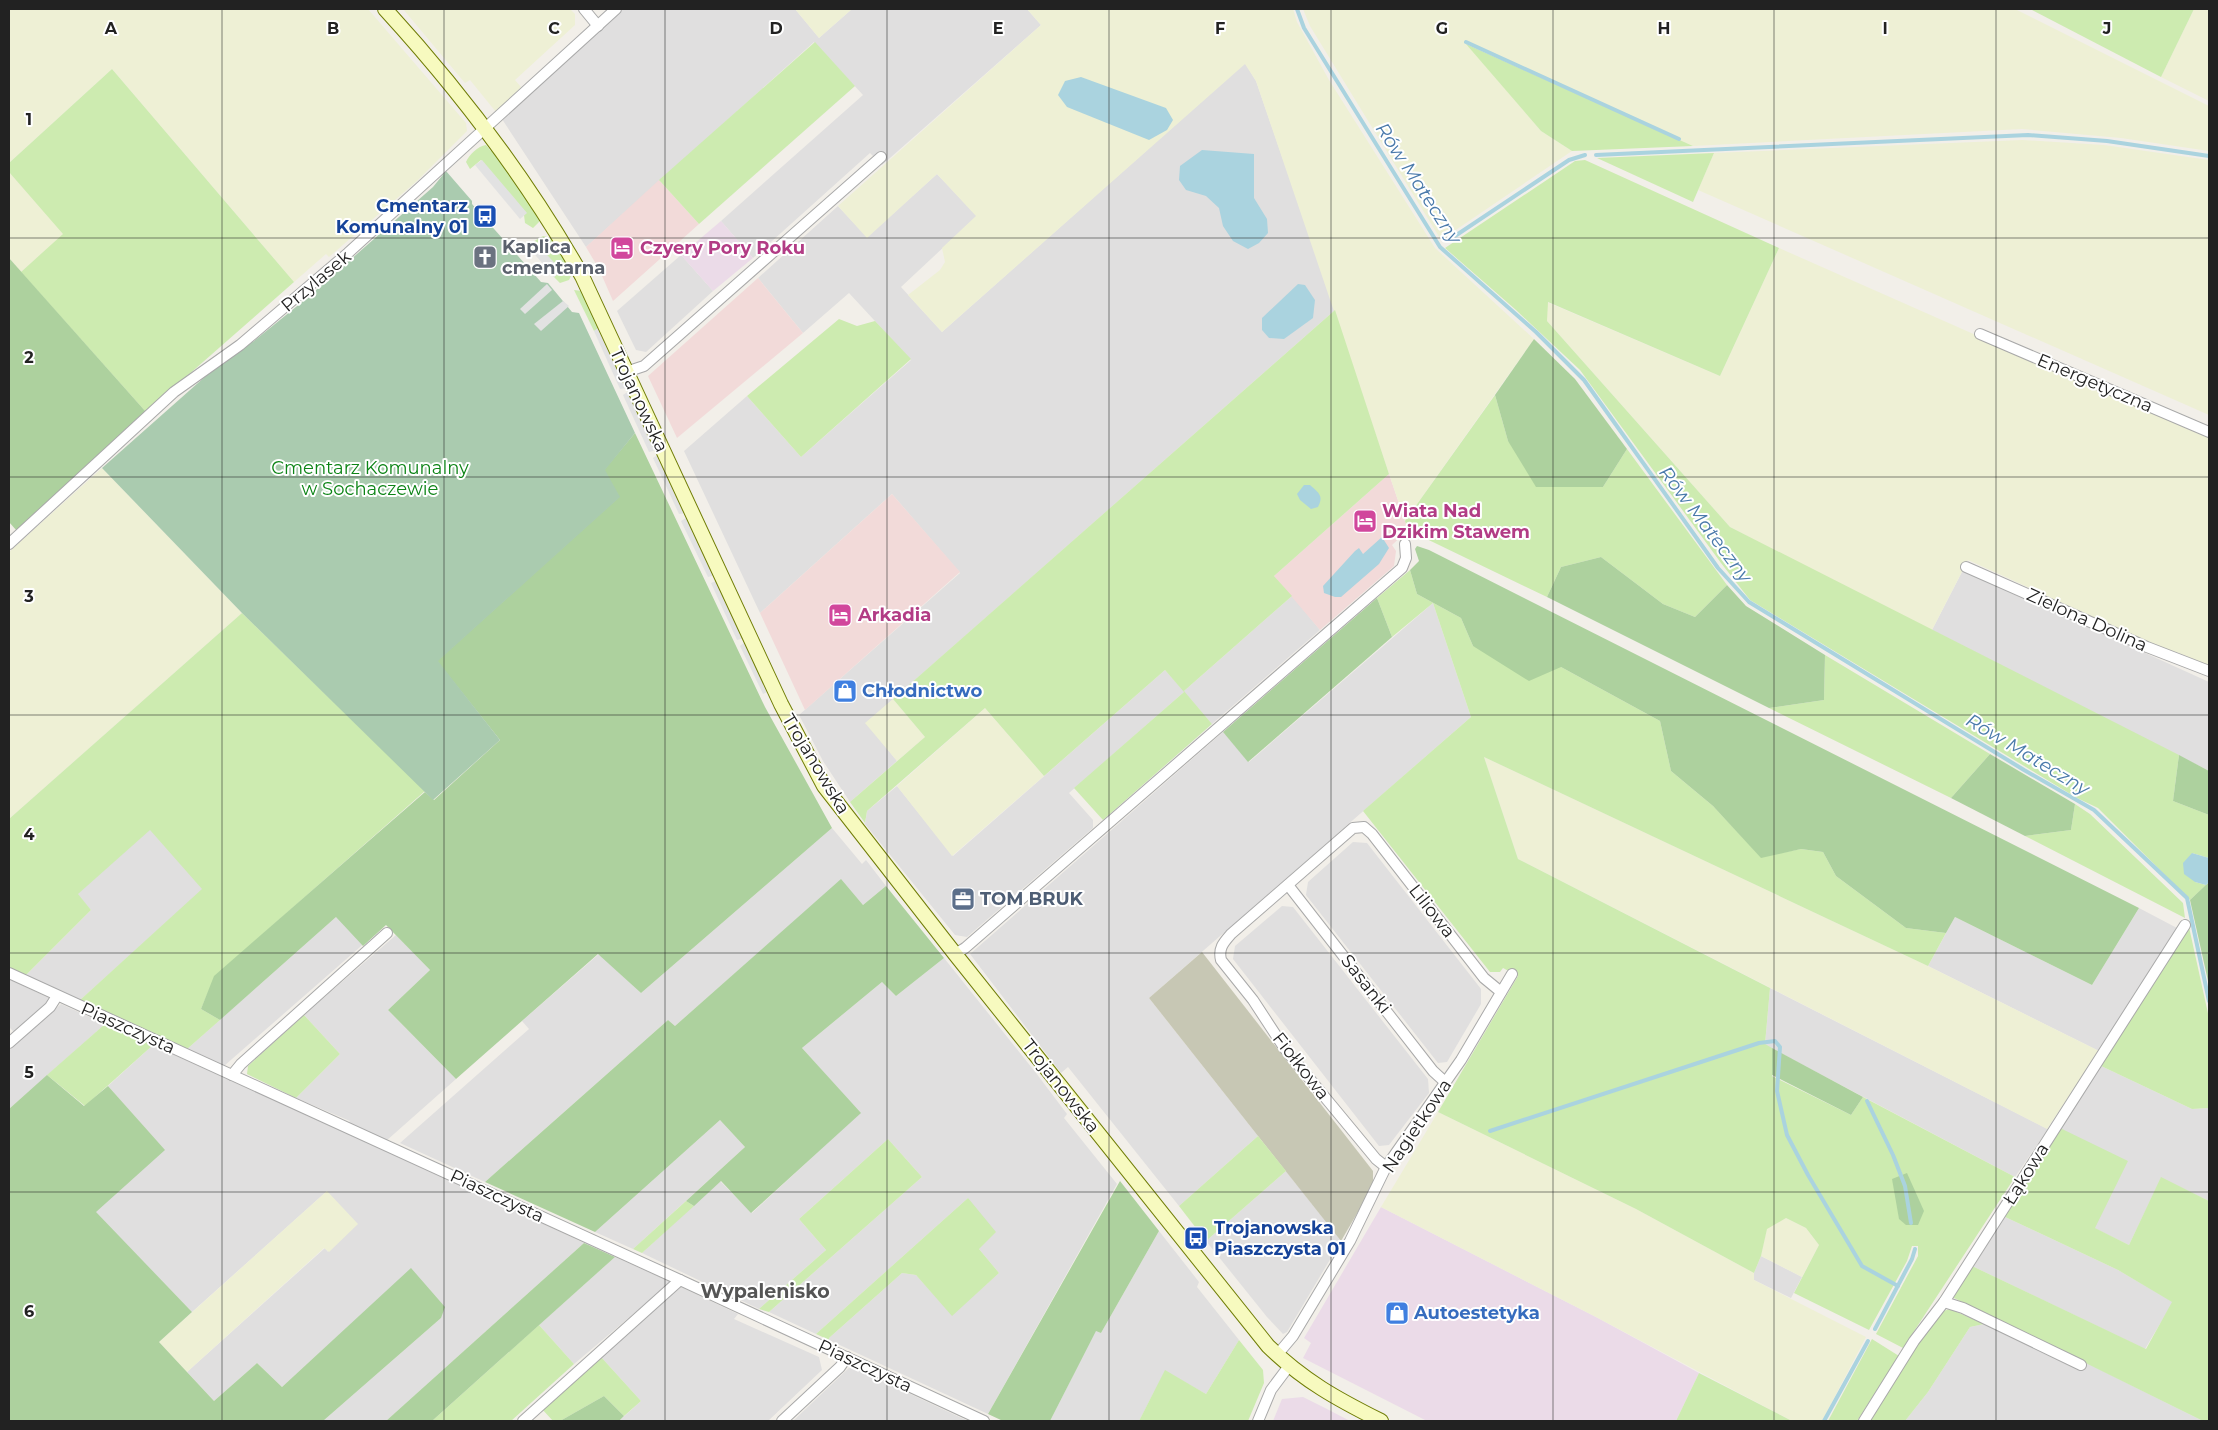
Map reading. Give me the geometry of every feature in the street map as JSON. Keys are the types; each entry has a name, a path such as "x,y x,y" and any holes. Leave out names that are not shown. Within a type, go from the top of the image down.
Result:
{"street":[{"name":"Trojanowska","path":"385,9 416,43 519,174 550,221 582,276 801,745 824,786 1251,1326 1277,1355 1313,1385 1381,1421"},
{"path":"584,9 598,26"},
{"name":"Przylasek","path":"9,544 174,392 240,345 348,253 616,9"},
{"path":"626,372 644,366 881,157"},
{"name":"Energetyczna","path":"1980,334 2209,432"},
{"path":"955,954 972,942 1402,568 1406,558 1405,544"},
{"name":"Zielona Dolina","path":"1966,567 2147,647 2209,671"},
{"name":"Liliowa","path":"1288,885 1353,828 1364,827 1372,834 1484,978 1501,992"},
{"name":"Fiołkowa","path":"1288,885 1231,934 1219,953 1221,960 1253,1000 1285,1049 1376,1159 1386,1167"},
{"name":"Sasanki","path":"1288,885 1433,1071 1445,1082"},
{"name":"Łąkowa","path":"1864,1421 1914,1341 1944,1302 2186,925"},
{"path":"232,1075 241,1064 387,933"},
{"name":"Piaszczysta","path":"9,973 984,1421"},
{"name":"Nagietkowa","path":"1277,1355 1293,1336 1350,1241 1386,1167 1461,1060 1512,974"},
{"path":"9,1043 50,1007 57,996"},
{"path":"523,1421 680,1280"},
{"path":"1944,1302 1963,1308 2081,1364"},
{"path":"782,1421 840,1367 847,1357"},
{"path":"1258,1421 1272,1390 1289,1366"}],"shaded area":[{"path":"9,9 368,9 466,123 467,131 417,181 329,257 326,254 294,282 112,69 9,163"},
{"path":"403,9 570,9 575,14 575,25 515,80 521,87 496,112 470,80 465,83"},
{"path":"622,9 795,9 819,38 852,9 1027,9 1041,25 882,165 870,153 753,258 721,221 863,95 814,42 586,247 502,119"},
{"path":"795,9 852,9 819,38"},
{"path":"1027,9 1293,9 1297,22 1329,80 1435,248 1534,339 1405,521 1256,81 1245,64 942,332 908,295 940,270 945,262 942,248 976,216 937,174 867,238 838,206 1041,25"},
{"path":"1303,9 2015,9 2209,106 2209,151 2121,138 2022,129 1693,146 1468,45 1541,131 1572,151 1441,240 1310,26"},
{"path":"2194,9 2209,9 2209,101 2161,77"},
{"path":"1245,63 1256,81 1335,310 866,723 897,761 850,802 823,761 799,715 960,573 892,494 760,613 684,451 747,396 801,457 911,360 849,293 803,333 758,278 838,206 867,237 937,174 977,216 901,287 942,332"},
{"path":"2022,140 2104,145 2209,160 2209,415 1698,190 1714,153"},
{"path":"482,160 527,213 520,219 475,165"},
{"path":"9,172 64,234 21,272 9,258"},
{"path":"659,180 699,224 613,301 599,269 586,247"},
{"path":"721,221 753,258 713,291 681,255"},
{"path":"538,245 562,271 554,277 531,250"},
{"path":"1779,248 2209,438 2209,666 2159,647 1968,560 1932,630 1800,564 1730,527 1547,321 1547,302 1720,376"},
{"path":"681,255 713,291 646,352 636,350 617,311"},
{"path":"758,278 803,333 677,438 648,376"},
{"path":"547,284 552,290 525,314 520,309"},
{"path":"563,301 569,306 541,331 534,324"},
{"path":"600,327 628,388 620,389 594,331"},
{"path":"629,391 657,450 649,452 623,395"},
{"path":"659,454 686,513 679,514 653,458"},
{"path":"102,468 242,613 9,819 9,552"},
{"path":"1389,474 1408,530 1392,545 1396,551 1394,566 1320,630 1274,576"},
{"path":"892,494 960,572 805,710 760,613"},
{"path":"688,515 716,575 708,577 681,521"},
{"path":"1963,570 2209,682 2209,771 1932,630"},
{"path":"717,578 745,638 737,640 711,583 716,581"},
{"path":"1292,596 1320,630 1212,724 1184,692 1069,793 1093,820 1093,828 967,937 955,935 865,824 867,811 897,786 953,856 1165,670 1184,691"},
{"path":"1433,603 1471,717 1149,998 1258,1136 1179,1206 1068,1067 1061,1073 970,954 1223,732 1249,762"},
{"path":"746,641 770,691 763,694 740,646"},
{"path":"893,699 925,737 897,761 865,723"},
{"path":"985,708 1044,776 952,856 897,786"},
{"path":"1484,757 1928,966 2099,1051 2047,1129 1518,859"},
{"path":"452,814 479,843 224,1066 186,1050"},
{"path":"832,828 862,864 866,860 886,886 863,905 841,880 675,1026 668,1020 485,1182 400,1143 529,1029 522,1021 599,954 641,993"},
{"path":"150,829 203,889 79,1001 25,976 91,910 77,894"},
{"path":"1353,842 1367,843 1481,989 1481,1004 1447,1062 1438,1063 1306,895 1308,882"},
{"path":"1282,906 1293,907 1428,1079 1429,1093 1389,1145 1379,1146 1233,959 1235,946"},
{"path":"2139,908 2177,928 2099,1051 1928,966 1955,917 2092,985"},
{"path":"396,935 430,970 388,1010 456,1079 386,1141 347,1124 350,1121 296,1098 340,1054 304,1015"},
{"path":"1202,952 1373,1171 1373,1186 1341,1241 1149,998"},
{"path":"944,958 1036,1073 1067,1114 1064,1118 1117,1184 988,1414 829,1340 902,1273 916,1275 952,1315 999,1273 979,1249 968,1198 816,1334 769,1312 922,1177 888,1139 799,1219 826,1250 759,1309 642,1253 720,1181 752,1213 860,1113 802,1048 882,982 896,996"},
{"path":"9,979 51,999 14,1032 9,1027"},
{"path":"1770,988 2048,1129 2015,1177 1765,1045"},
{"path":"61,1004 105,1024 9,1109 9,1050"},
{"path":"153,1045 584,1243 386,1421 323,1421 441,1318 411,1269 282,1387 257,1363 214,1401 187,1372 325,1248 328,1252 327,1191 192,1312 95,1212 164,1150 108,1086"},
{"path":"2099,1065 2192,1109 2209,1108 2209,1201 2161,1178 2129,1245 2094,1228 2060,1128"},
{"path":"1438,1112 1636,1209 1754,1273 1754,1280 1866,1337 1822,1421 1792,1421 1596,1317 1381,1207"},
{"path":"720,1120 745,1147 633,1249 595,1232"},
{"path":"1286,1171 1341,1241 1287,1332 1283,1334 1206,1241"},
{"path":"327,1191 358,1224 329,1252 324,1248 187,1372 159,1342"},
{"path":"1381,1207 1596,1317 1699,1373 1676,1421 1427,1421 1303,1358 1311,1343 1304,1338"},
{"path":"2003,1216 2118,1270 2173,1302 2145,1349 1970,1265"},
{"path":"1786,1218 1806,1228 1819,1245 1802,1277 1761,1256 1767,1228"},
{"path":"1159,1231 1199,1282 1197,1287 1239,1340 1206,1394 1165,1371 1139,1421 1050,1421 1096,1330 1101,1333"},
{"path":"1761,1256 1802,1277 1791,1298 1754,1280 1754,1273"},
{"path":"615,1257 671,1282 574,1364 539,1325"},
{"path":"681,1287 738,1314 734,1319 819,1357 822,1370 768,1421 619,1421 641,1401 601,1357"},
{"path":"1984,1324 2083,1371 2087,1363 2203,1421 1905,1421 1928,1392 1970,1327"},
{"path":"851,1366 938,1407 968,1421 793,1421"},
{"path":"1303,1397 1350,1421 1273,1421 1282,1399"}],"green space":[{"path":"2030,9 2194,9 2161,77"},
{"path":"815,42 855,86 699,224 659,180"},
{"path":"1466,44 1693,146 1572,151 1541,131"},
{"path":"112,69 294,282 146,412 21,272 63,234 9,172 9,163"},
{"path":"486,145 491,151 494,149 540,217 539,222 533,228 525,223 524,215 526,213 481,160 470,169 466,162 474,151"},
{"path":"1714,153 1693,202 1597,158"},
{"path":"1585,160 1779,248 1720,376 1548,302 1547,321 1730,527 2179,755 2173,801 2209,815 2209,858 2192,853 2195,882 2206,885 2190,900 2098,808 2077,798 1750,600 1580,370 1516,310 1445,248 1575,161"},
{"name":"Cmentarz Komunalny w Sochaczewie","path":"446,171 472,201 472,204 541,282 548,283 572,312 579,313 635,433 605,470 620,497 438,661 500,740 433,800 242,613 102,468 216,367 254,341 307,298 433,187"},
{"path":"543,236 549,237 561,249 573,272 569,280 560,283 554,277 561,271 538,246 531,250 531,243"},
{"path":"9,258 146,412 17,531 9,522"},
{"path":"574,290 582,291 600,327 594,331"},
{"path":"1335,310 1389,474 1274,576 1292,596 1184,691 1212,724 1103,820 1074,788 1184,692 1165,670 1044,776 985,708 867,811 865,823 850,802 925,737 893,699"},
{"path":"839,319 857,326 875,321 911,359 801,457 747,396"},
{"path":"1534,339 1575,379 1627,449 1603,487 1536,487 1508,441 1495,395"},
{"path":"1495,395 1508,441 1603,487 1627,449 1727,585 1695,617 1663,604 1601,557 1561,567 1547,597 1408,530 1405,521"},
{"path":"635,433 765,707 832,828 641,993 598,954 456,1079 388,1010 430,970 386,925 363,946 336,917 220,1020 201,1009 214,976 425,792 434,800 500,740 437,661 619,497 604,470"},
{"path":"1417,546 1429,550 2139,908 2092,985 1955,917 1946,933 1906,928 1836,876 1823,852 1801,849 1761,858 1713,806 1671,771 1660,721 1561,667 1529,681 1473,646 1461,618 1417,594 1410,570 1419,561 1415,549"},
{"path":"1601,557 1663,604 1695,617 1727,585 1746,606 1825,655 1824,700 1769,708 1547,597 1561,567"},
{"path":"1410,570 1417,594 1461,618 1473,646 1561,667 1660,721 1671,771 1713,806 1761,857 1801,849 1823,852 1836,876 1906,928 1946,933 1928,966 1484,757 1518,859 1770,988 1765,1044 1772,1048 1772,1076 1851,1115 1863,1097 2015,1177 1903,1348 1876,1334 1918,1256 1918,1246 1912,1246 1907,1261 1869,1330 1794,1293 1819,1245 1806,1228 1786,1218 1767,1229 1761,1256 1754,1273 1636,1209 1438,1112 1518,976 1503,968 1500,972 1490,972 1363,811 1471,717 1433,603 1392,637 1377,598"},
{"path":"1377,598 1392,637 1248,762 1223,732"},
{"path":"242,613 425,791 215,976 201,1009 220,1020 186,1050 79,1001 202,889 150,830 78,894 91,910 25,976 9,968 9,819"},
{"path":"1825,655 1990,754 1951,798 1769,708 1824,700"},
{"path":"1990,754 2075,804 2071,830 2025,836 1951,798"},
{"path":"2179,755 2209,771 2209,815 2173,801"},
{"path":"2075,804 2090,814 2183,903 2185,918 2025,836 2071,830"},
{"path":"841,879 863,905 886,886 944,958 896,996 882,982 802,1048 861,1113 751,1213 721,1181 694,1206 686,1201 745,1147 720,1120 595,1232 485,1182 668,1020 675,1026"},
{"path":"2209,882 2209,981 2208,981 2190,900"},
{"path":"2189,927 2209,1018 2209,1108 2192,1109 2099,1065"},
{"path":"304,1015 340,1054 296,1098 247,1074 248,1066"},
{"path":"105,1024 153,1045 85,1106 47,1075"},
{"path":"1772,1048 1863,1097 1851,1115 1772,1075"},
{"path":"47,1075 84,1106 108,1086 165,1150 96,1212 192,1312 159,1342 214,1401 257,1363 282,1387 411,1268 445,1307 441,1318 323,1421 9,1421 9,1109"},
{"path":"2060,1128 2128,1161 2095,1228 2129,1245 2161,1177 2209,1201 2209,1421 2203,1421 1952,1297 1970,1265 2146,1349 2172,1302 2118,1270 2003,1216"},
{"path":"1258,1136 1286,1171 1206,1241 1179,1206"},
{"path":"888,1139 922,1177 769,1312 759,1309 826,1250 799,1219"},
{"path":"1907,1173 1924,1211 1918,1225 1906,1225 1899,1219 1892,1179"},
{"path":"1120,1181 1159,1231 1101,1333 1096,1331 1050,1421 1003,1421 988,1414"},
{"path":"968,1198 996,1232 979,1249 999,1273 952,1316 916,1275 902,1273 829,1340 816,1334"},
{"path":"686,1201 694,1206 642,1253 633,1249"},
{"path":"584,1243 615,1257 432,1421 386,1421"},
{"path":"1950,1309 1984,1324 1970,1327 1928,1392 1905,1421 1867,1421 1940,1312"},
{"path":"539,1325 574,1364 511,1421 432,1421"},
{"path":"1872,1339 1899,1356 1857,1421 1828,1421"},
{"path":"1239,1340 1263,1370 1264,1383 1248,1421 1139,1421 1165,1370 1206,1394"},
{"path":"601,1357 641,1401 624,1416 604,1396 560,1421 553,1421 542,1409"},
{"path":"1699,1373 1792,1421 1676,1421"},
{"path":"604,1396 624,1416 619,1421 560,1421"}],"water":[{"path":"1081,77 1166,108 1173,120 1167,130 1149,140 1067,107 1058,95 1065,81"},
{"path":"1202,150 1254,154 1254,198 1267,219 1268,233 1259,243 1248,249 1233,241 1223,226 1219,208 1206,196 1186,190 1179,180 1180,166"},
{"path":"1298,284 1305,285 1315,300 1313,318 1284,339 1269,338 1262,330 1262,318"},
{"path":"1304,485 1310,485 1320,495 1321,500 1318,507 1311,509 1300,500 1297,494"},
{"path":"1382,537 1389,548 1379,564 1341,597 1324,593 1323,586 1355,551 1359,548 1363,554"},
{"path":"2192,853 2209,858 2209,882 2206,885 2195,882 2184,874 2183,863"}],"waterway":[{"name":"Rów Mateczny","path":"1297,9 1304,28 1440,247 1536,332 1584,380 1718,568 1749,602 2024,770 2094,810 2187,898 2209,1001"},
{"path":"1466,42 1679,139"},
{"path":"1596,155 2028,135 2107,141 2209,156"},
{"path":"1449,240 1569,160 1585,155"},
{"path":"1490,1131 1759,1043 1775,1041 1780,1047 1777,1091 1787,1135 1808,1175 1862,1266 1898,1286"},
{"path":"1867,1101 1893,1155 1905,1186 1911,1223"},
{"path":"1875,1329 1912,1259 1915,1249"},
{"path":"1824,1421 1868,1341"}],"place":[{"name":"Cmentarz Komunalny 01","path":"485,216"},
{"name":"Czyery Pory Roku","path":"622,248"},
{"name":"Kaplica cmentarna","path":"485,257"},
{"name":"Wiata Nad Dzikim Stawem","path":"1365,521"},
{"name":"Arkadia","path":"840,615"},
{"name":"Chłodnictwo","path":"845,691"},
{"name":"TOM BRUK","path":"963,899"},
{"name":"Trojanowska Piaszczysta 01","path":"1196,1238"},
{"name":"Autoestetyka","path":"1397,1313"}],"district":[{"name":"Wypalenisko","path":"765,1291"}]}
